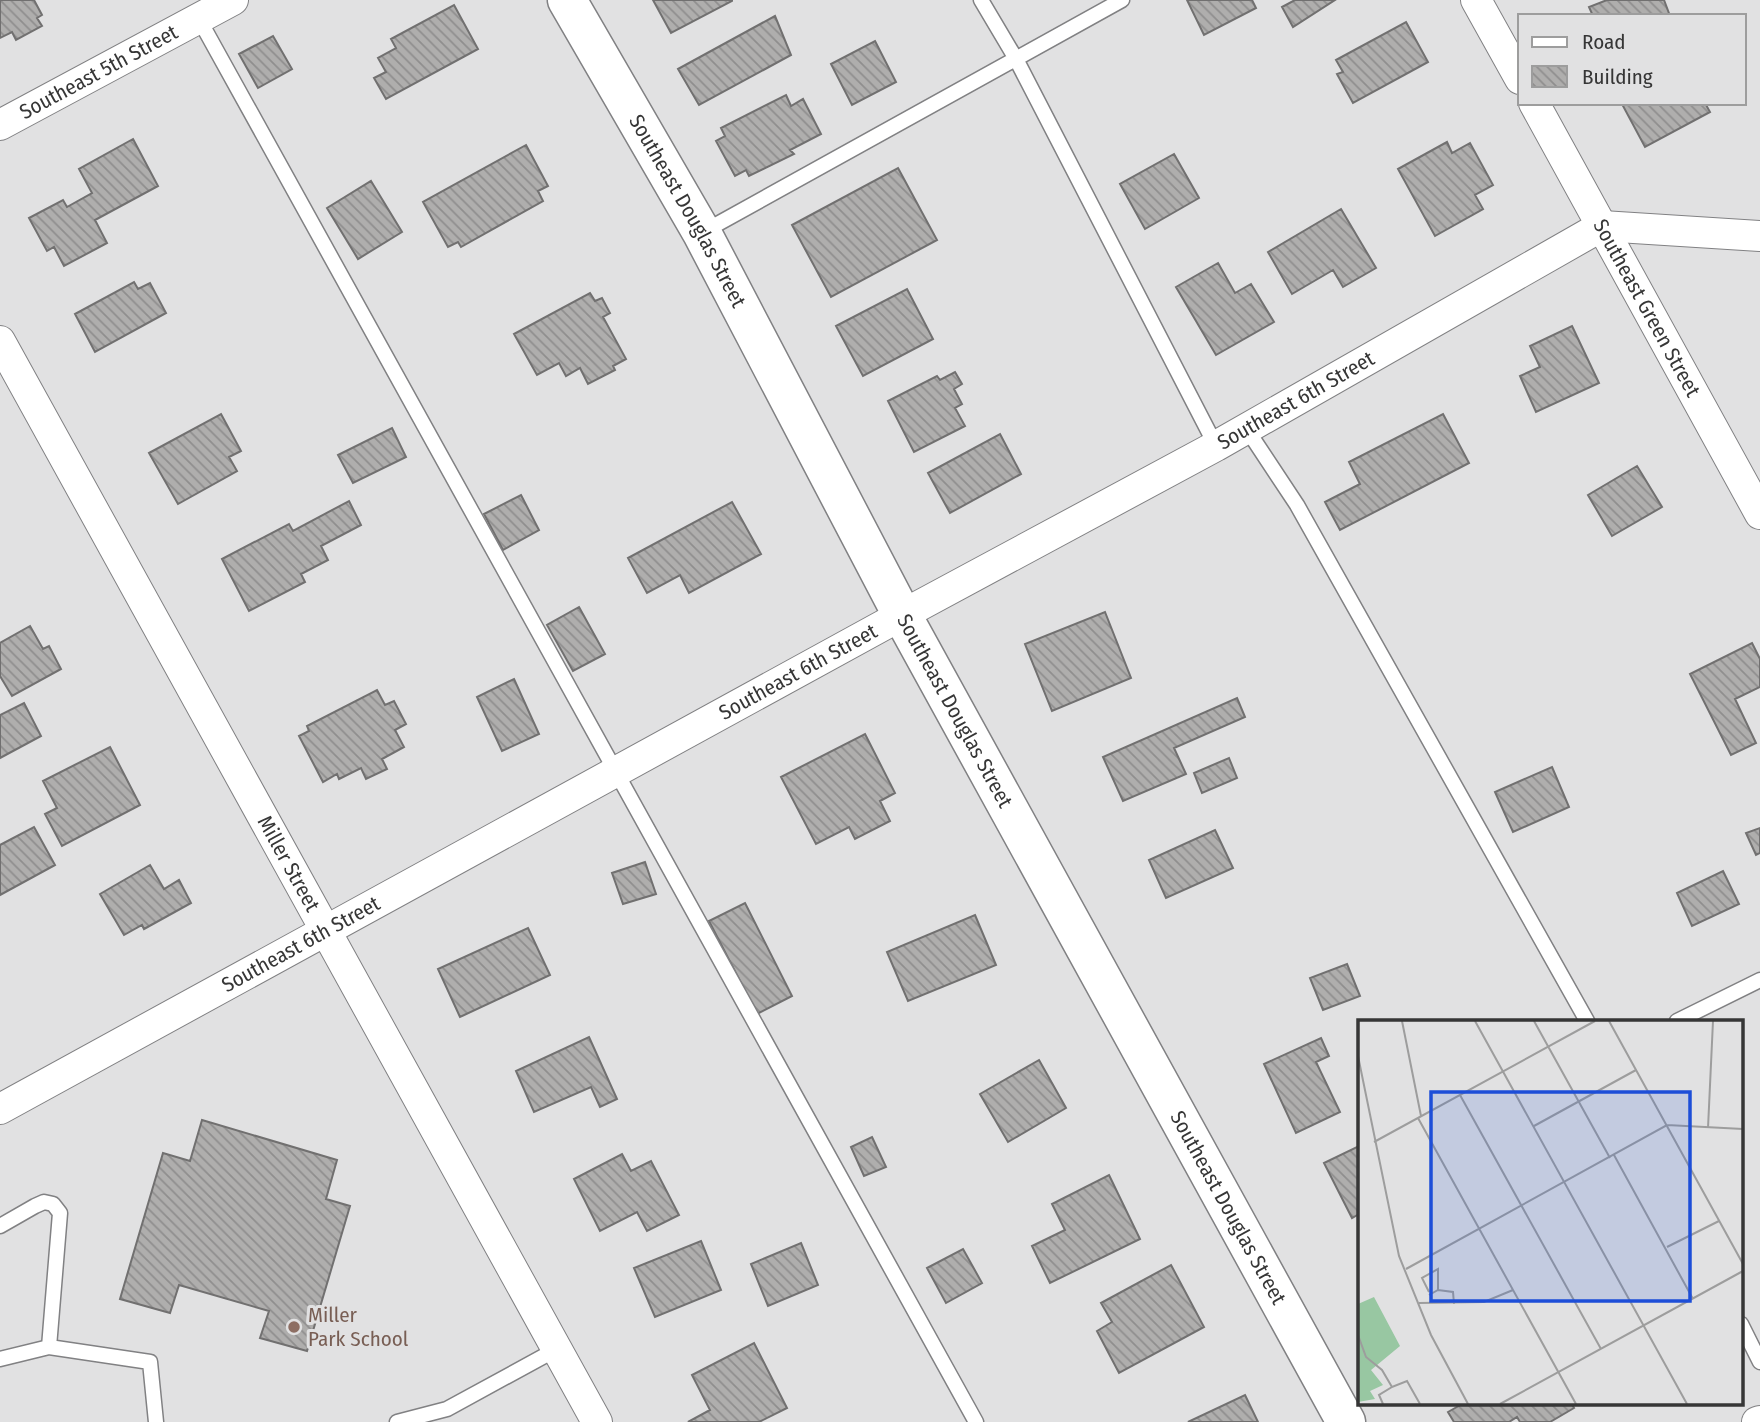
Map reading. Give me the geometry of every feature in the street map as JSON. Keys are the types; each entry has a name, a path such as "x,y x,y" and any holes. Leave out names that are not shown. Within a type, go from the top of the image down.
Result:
{"street":[{"name":"Southeast 5th Street","path":"0,125 233,0"},
{"name":"Southeast Douglas Street","path":"568,0 702,233 902,615 1346,1422"},
{"path":"1476,0 1518,75"},
{"name":"Southeast Green Street","path":"1535,105 1760,514"},
{"path":"1602,226 1760,236"},
{"name":"Southeast 6th Street","path":"0,1110 902,615 1216,446 1602,226"},
{"name":"Miller Street","path":"0,341 597,1422"}],"lane":[{"path":"981,0 1016,59 1216,446"},
{"path":"702,233 1122,0"},
{"path":"199,19 614,773 976,1422"},
{"path":"1246,428 1297,505 1586,1020"},
{"path":"1679,1020 1760,980"},
{"path":"0,1226 44,1202 53,1204 60,1213 49,1347"},
{"path":"1742,1326 1760,1362"},
{"path":"0,1359 49,1347 150,1362 156,1422"},
{"path":"397,1422 447,1409 556,1349"}],"building":[{"path":"0,0 34,0 42,15 37,18 42,26 16,40 12,32 0,38"},
{"path":"653,0 732,0 732,1 671,33"},
{"path":"1187,0 1252,0 1256,8 1204,35"},
{"path":"1295,0 1335,0 1293,27 1282,7"},
{"path":"1607,0 1664,0 1669,14 1592,14 1589,7"},
{"path":"454,5 478,49 386,99 374,78 386,72 378,58 396,48 391,39"},
{"path":"775,16 791,55 699,105 678,69"},
{"path":"1406,22 1428,62 1353,103 1337,74 1343,72 1336,60"},
{"path":"273,36 292,69 258,88 239,54"},
{"path":"875,41 896,82 852,105 831,64"},
{"path":"786,95 791,106 803,99 821,134 790,150 794,154 749,176 746,170 735,176 716,141 725,136 721,128"},
{"path":"1623,105 1706,105 1710,112 1645,147"},
{"path":"133,139 158,186 95,220 107,243 64,266 54,247 47,251 29,218 63,200 67,207 92,193 79,169"},
{"path":"1447,142 1452,153 1470,143 1493,185 1475,195 1483,209 1435,236 1398,169"},
{"path":"526,145 548,186 538,191 543,201 461,247 458,242 448,247 423,202"},
{"path":"1174,154 1199,198 1145,229 1120,184"},
{"path":"898,168 937,240 831,297 792,225"},
{"path":"371,181 402,232 358,259 327,208"},
{"path":"1341,209 1376,268 1343,287 1333,270 1292,294 1268,252"},
{"path":"1218,263 1235,293 1251,284 1274,322 1216,355 1176,287"},
{"path":"134,282 138,289 150,283 166,313 95,352 75,314"},
{"path":"907,289 933,339 863,376 836,326"},
{"path":"590,293 595,301 602,298 610,313 603,317 626,359 613,366 615,370 588,384 580,368 566,376 559,363 537,375 514,334"},
{"path":"1572,326 1599,383 1536,412 1520,376 1540,367 1530,346"},
{"path":"955,372 962,384 954,389 962,404 955,408 965,426 914,452 888,401 937,376 940,380"},
{"path":"221,414 241,451 229,457 237,471 178,504 149,453"},
{"path":"1443,414 1469,463 1340,530 1325,502 1360,484 1349,462"},
{"path":"392,428 406,457 353,483 338,455"},
{"path":"1000,434 1021,474 950,513 928,473"},
{"path":"1637,466 1662,507 1612,536 1588,495"},
{"path":"521,495 539,530 503,550 484,514"},
{"path":"349,501 361,525 321,546 328,560 301,574 305,582 249,611 222,559 289,524 293,531"},
{"path":"732,502 761,554 689,593 680,575 647,593 628,558"},
{"path":"579,607 605,654 573,671 547,625"},
{"path":"1105,612 1131,678 1052,711 1025,644"},
{"path":"30,626 43,649 49,646 61,669 12,696 0,676 0,643"},
{"path":"1752,643 1760,659 1760,687 1735,699 1756,743 1731,755 1690,674"},
{"path":"514,679 539,734 502,751 477,697"},
{"path":"377,690 385,705 394,701 406,724 395,730 404,747 382,759 387,769 366,779 361,768 339,779 337,774 323,782 299,736 309,731 307,726"},
{"path":"1237,698 1245,717 1174,748 1186,774 1123,801 1103,757"},
{"path":"24,703 41,736 0,758 0,715"},
{"path":"865,734 895,793 880,801 890,821 855,839 849,827 816,844 781,777"},
{"path":"110,747 140,805 62,846 45,814 57,808 43,781"},
{"path":"1229,758 1237,778 1202,793 1194,773"},
{"path":"1552,767 1569,807 1513,832 1495,792"},
{"path":"34,827 55,865 0,895 0,845"},
{"path":"1760,828 1760,853 1756,855 1746,833"},
{"path":"1215,830 1233,868 1166,898 1149,860"},
{"path":"645,862 656,894 623,904 612,873"},
{"path":"150,865 164,889 179,880 191,903 144,929 142,925 124,935 100,894"},
{"path":"1723,871 1739,904 1692,926 1677,893"},
{"path":"745,903 792,996 757,1014 709,921"},
{"path":"975,915 996,965 908,1001 887,952"},
{"path":"528,928 550,975 460,1017 438,969"},
{"path":"1347,964 1360,996 1323,1010 1310,978"},
{"path":"589,1037 617,1099 600,1107 591,1087 534,1112 516,1071"},
{"path":"1321,1038 1329,1056 1316,1062 1340,1112 1296,1133 1264,1064"},
{"path":"1039,1060 1066,1108 1008,1142 980,1094"},
{"path":"202,1120 337,1160 326,1199 350,1206 307,1351 260,1338 269,1311 179,1285 170,1313 120,1299 163,1153 190,1161"},
{"path":"872,1137 886,1167 864,1176 851,1147"},
{"path":"1358,1146 1358,1215 1352,1218 1324,1163"},
{"path":"622,1154 631,1171 651,1161 679,1215 647,1231 637,1212 600,1231 574,1179"},
{"path":"1109,1175 1140,1239 1050,1283 1032,1246 1065,1230 1052,1204"},
{"path":"701,1241 721,1290 655,1317 634,1268"},
{"path":"801,1243 818,1285 768,1306 751,1264"},
{"path":"963,1249 982,1283 946,1303 927,1268"},
{"path":"1171,1265 1204,1327 1119,1373 1097,1331 1112,1322 1101,1303"},
{"path":"754,1343 787,1408 759,1422 688,1422 710,1410 692,1375"},
{"path":"1245,1395 1258,1422 1188,1422"},
{"path":"1462,1404 1572,1404 1574,1408 1550,1422 1520,1422 1517,1417 1509,1422 1454,1422 1448,1412"}],"place":[{"name":"Miller Park School","path":"294,1327"}]}
